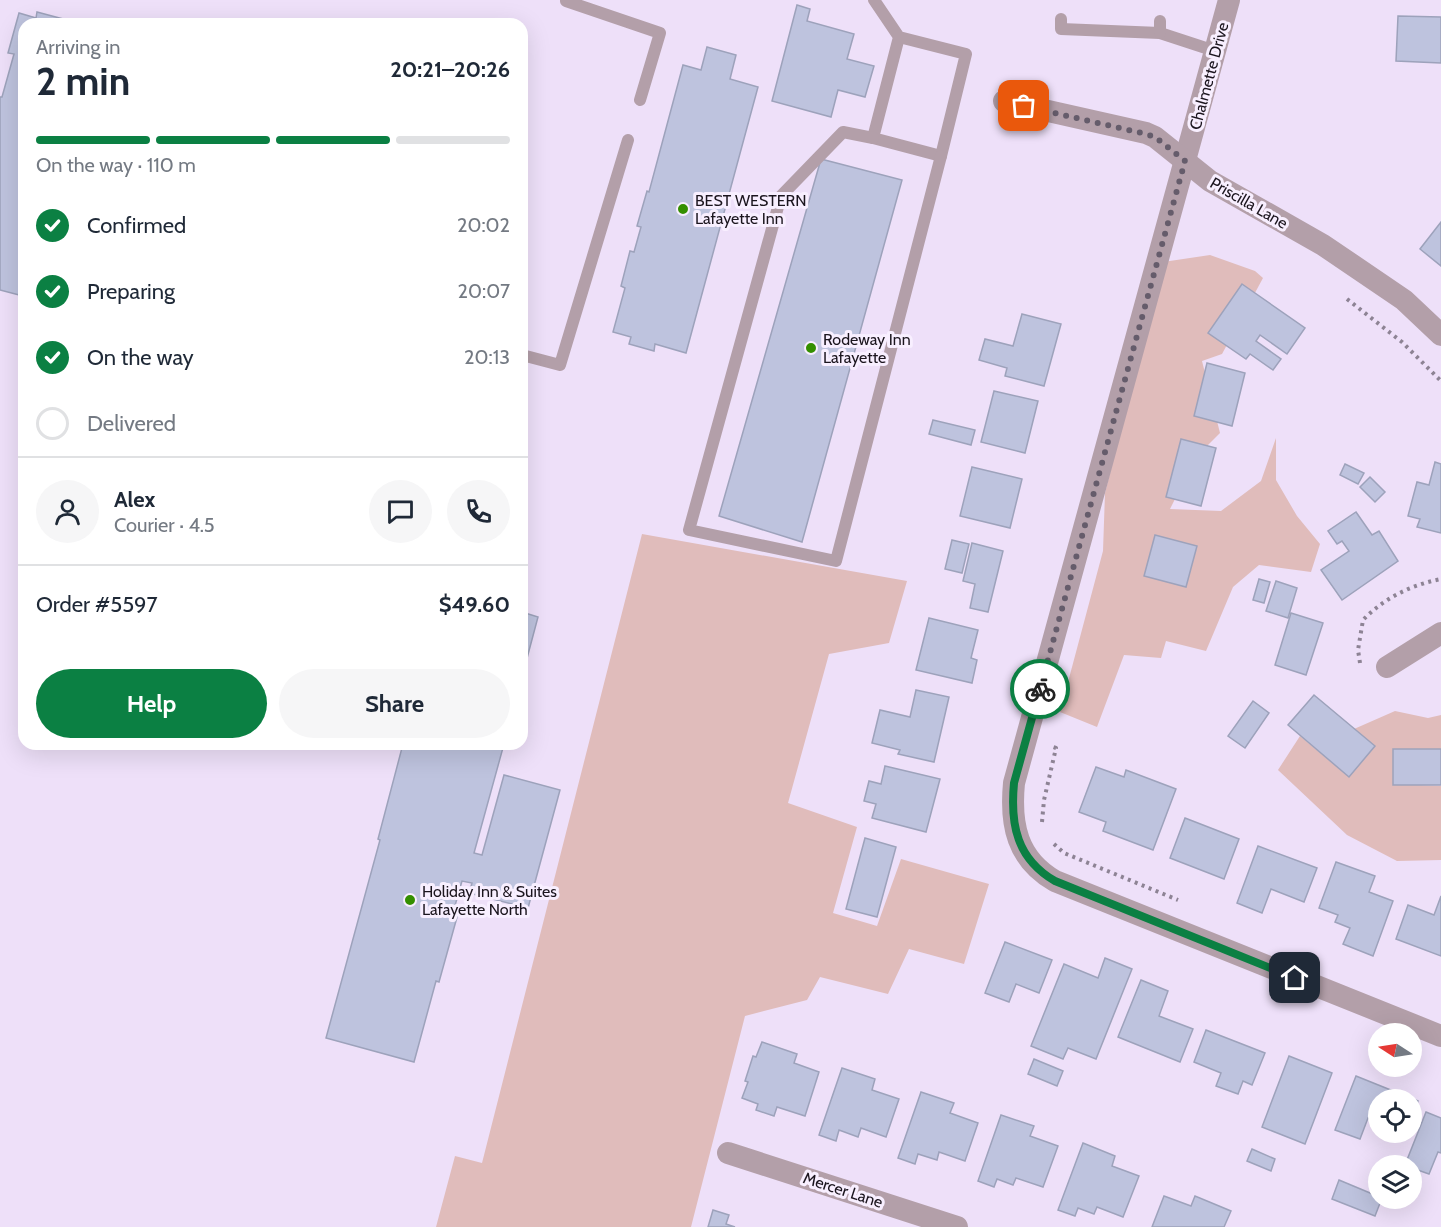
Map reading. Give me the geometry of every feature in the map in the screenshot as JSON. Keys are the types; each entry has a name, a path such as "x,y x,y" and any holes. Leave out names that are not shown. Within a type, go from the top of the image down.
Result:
{"street":[{"name":"Chalmette Drive","path":"1229,0 1014,783 1012,799 1015,831 1033,865 1055,881 1441,1036"},
{"name":"Priscilla Lane","path":"1004,101 1155,137 1210,181 1323,245 1404,300 1441,335"},
{"path":"1387,667 1441,633"},
{"name":"Mercer Lane","path":"728,1153 957,1227"}],"lane":[{"path":"874,0 899,37 966,54 941,156 836,561 689,530 781,196 843,132 941,156"},
{"path":"566,1 660,33 640,100"},
{"path":"1061,19 1061,29 1087,25 1160,27 1215,51"},
{"path":"873,138 899,37"},
{"path":"528,357 560,365 628,140"}],"path":[{"path":"1347,299 1402,342 1441,381"},
{"path":"1362,670 1358,650 1363,620 1386,600 1404,590 1441,579"},
{"path":"1026,738 1056,748 1044,800 1042,825"},
{"path":"1052,843 1064,853 1186,903"}],"shaded area":[{"path":"1210,255 1255,271 1263,278 1222,354 1202,361 1220,433 1196,457 1170,509 1221,511 1261,481 1276,438 1276,480 1297,516 1320,544 1311,572 1259,565 1233,587 1206,651 1166,641 1161,658 1124,655 1097,727 1060,712 1103,551 1105,493 1163,262"},
{"path":"642,534 907,581 889,643 829,654 788,803 857,827 833,913 877,926 901,859 989,884 964,964 909,949 888,994 820,977 807,1000 745,1016 691,1227 436,1227 455,1156 482,1163"},
{"path":"1395,711 1428,718 1441,715 1441,749 1394,749 1393,784 1441,786 1441,860 1397,861 1347,835 1278,770 1300,736 1349,777 1354,729"}],"building":[{"path":"797,5 810,9 807,21 854,34 847,59 874,66 865,97 838,90 831,117 772,101"},
{"path":"37,12 60,18 36,18"},
{"path":"19,13 36,18 18,18 18,295 0,290 0,97 2,97 14,54 8,53"},
{"path":"1398,16 1441,17 1441,63 1396,61"},
{"name":"BEST WESTERN Lafayette Inn","path":"707,47 736,55 730,79 758,87 686,353 655,344 654,351 629,344 631,337 613,332 625,288 621,286 630,251 634,252 641,227 637,226 647,191 649,192 683,65 701,70"},
{"name":"Rodeway Inn Lafayette","path":"821,159 902,180 802,542 719,516"},
{"path":"1441,222 1441,266 1420,249"},
{"path":"1242,284 1305,328 1287,354 1260,335 1256,341 1281,359 1273,370 1250,354 1246,359 1208,333"},
{"path":"1022,314 1061,324 1044,386 1005,376 1007,368 979,360 985,339 1013,346"},
{"path":"1207,363 1245,373 1232,426 1194,416"},
{"path":"994,391 1038,401 1025,453 981,442"},
{"path":"933,420 975,430 971,445 929,434"},
{"path":"1181,439 1216,448 1201,506 1166,497"},
{"path":"1435,462 1441,464 1441,533 1417,527 1420,519 1408,516 1417,482 1429,485"},
{"path":"1345,464 1364,473 1358,484 1340,475"},
{"path":"972,467 1022,479 1010,528 960,516"},
{"path":"1370,477 1385,492 1375,502 1360,487"},
{"path":"1356,512 1372,535 1379,531 1398,561 1342,600 1321,570 1349,551 1342,541 1337,544 1328,531"},
{"path":"1155,535 1197,546 1186,587 1144,576"},
{"path":"952,540 969,544 962,573 945,569"},
{"path":"972,543 1003,551 988,612 970,608 975,584 963,581"},
{"path":"1259,579 1270,582 1264,603 1253,600"},
{"path":"1276,581 1297,588 1288,618 1266,611"},
{"path":"1291,613 1323,623 1306,675 1275,665"},
{"path":"528,614 538,617 528,654"},
{"path":"929,618 978,630 971,658 977,660 972,683 916,670"},
{"path":"916,690 949,697 934,762 898,754 900,750 872,743 880,710 910,717"},
{"path":"1314,695 1375,746 1349,777 1288,725"},
{"path":"1253,701 1269,713 1245,748 1228,736"},
{"path":"1393,749 1441,749 1441,785 1393,785"},
{"name":"Holiday Inn & Suites Lafayette North","path":"401,750 502,750 474,853 482,855 504,775 560,790 528,908 469,893 472,883 462,881 454,909 459,910 439,982 436,981 414,1062 326,1038 380,840 378,839"},
{"path":"885,766 940,779 926,832 872,818 876,804 864,801 869,781 881,784"},
{"path":"1096,767 1124,777 1126,770 1176,789 1153,850 1103,831 1106,822 1079,812"},
{"path":"1185,818 1239,839 1224,879 1170,858"},
{"path":"865,838 896,847 877,917 846,909"},
{"path":"1258,846 1317,868 1304,902 1271,889 1262,913 1237,903"},
{"path":"1336,862 1375,876 1369,892 1393,901 1373,956 1343,944 1350,928 1335,922 1338,915 1319,908"},
{"path":"1441,896 1441,956 1396,939 1408,905 1434,915"},
{"path":"1005,942 1052,960 1039,993 1016,984 1009,1002 985,993"},
{"path":"1105,958 1132,969 1096,1059 1068,1048 1063,1059 1031,1046 1064,964 1098,978"},
{"path":"1141,980 1168,991 1159,1016 1193,1029 1180,1062 1118,1037"},
{"path":"1206,1030 1265,1053 1252,1085 1243,1081 1238,1094 1216,1086 1221,1073 1194,1062"},
{"path":"762,1042 797,1054 794,1063 819,1072 805,1116 777,1107 774,1116 756,1110 758,1104 742,1098 753,1056 756,1057"},
{"path":"1289,1056 1332,1073 1305,1144 1262,1127"},
{"path":"1034,1059 1063,1071 1057,1086 1028,1074"},
{"path":"842,1068 875,1079 872,1090 899,1099 886,1137 861,1128 858,1137 839,1130 836,1141 819,1135"},
{"path":"1356,1076 1388,1089 1368,1089 1368,1118 1360,1139 1335,1130"},
{"path":"921,1092 954,1103 950,1113 978,1123 965,1161 939,1152 937,1160 918,1154 915,1164 898,1158"},
{"path":"1426,1112 1441,1118 1441,1153 1438,1152 1429,1174 1422,1172 1422,1155 1409,1155 1414,1143 1422,1143 1422,1122"},
{"path":"1001,1115 1034,1126 1030,1136 1058,1146 1043,1187 1016,1178 1013,1185 997,1179 994,1187 978,1181"},
{"path":"1083,1143 1115,1156 1112,1166 1139,1176 1123,1217 1097,1207 1094,1214 1078,1208 1075,1216 1058,1210"},
{"path":"1252,1149 1275,1159 1271,1171 1247,1161"},
{"path":"1339,1180 1368,1192 1368,1209 1378,1209 1375,1216 1332,1199"},
{"path":"1164,1196 1191,1206 1195,1196 1231,1211 1224,1227 1152,1227"},
{"path":"713,1210 729,1215 726,1224 735,1227 708,1227"}],"way so far":[{"path":"1024,106 1155,137 1185,161 1040,689"}],"place":[{"name":"BEST WESTERN Lafayette Inn","path":"683,209"},
{"name":"Rodeway Inn Lafayette","path":"811,348"},
{"name":"Holiday Inn & Suites Lafayette North","path":"410,900"}],"route":[{"path":"1040,689 1014,783 1012,799 1015,831 1033,865 1055,881 1295,978"}]}
